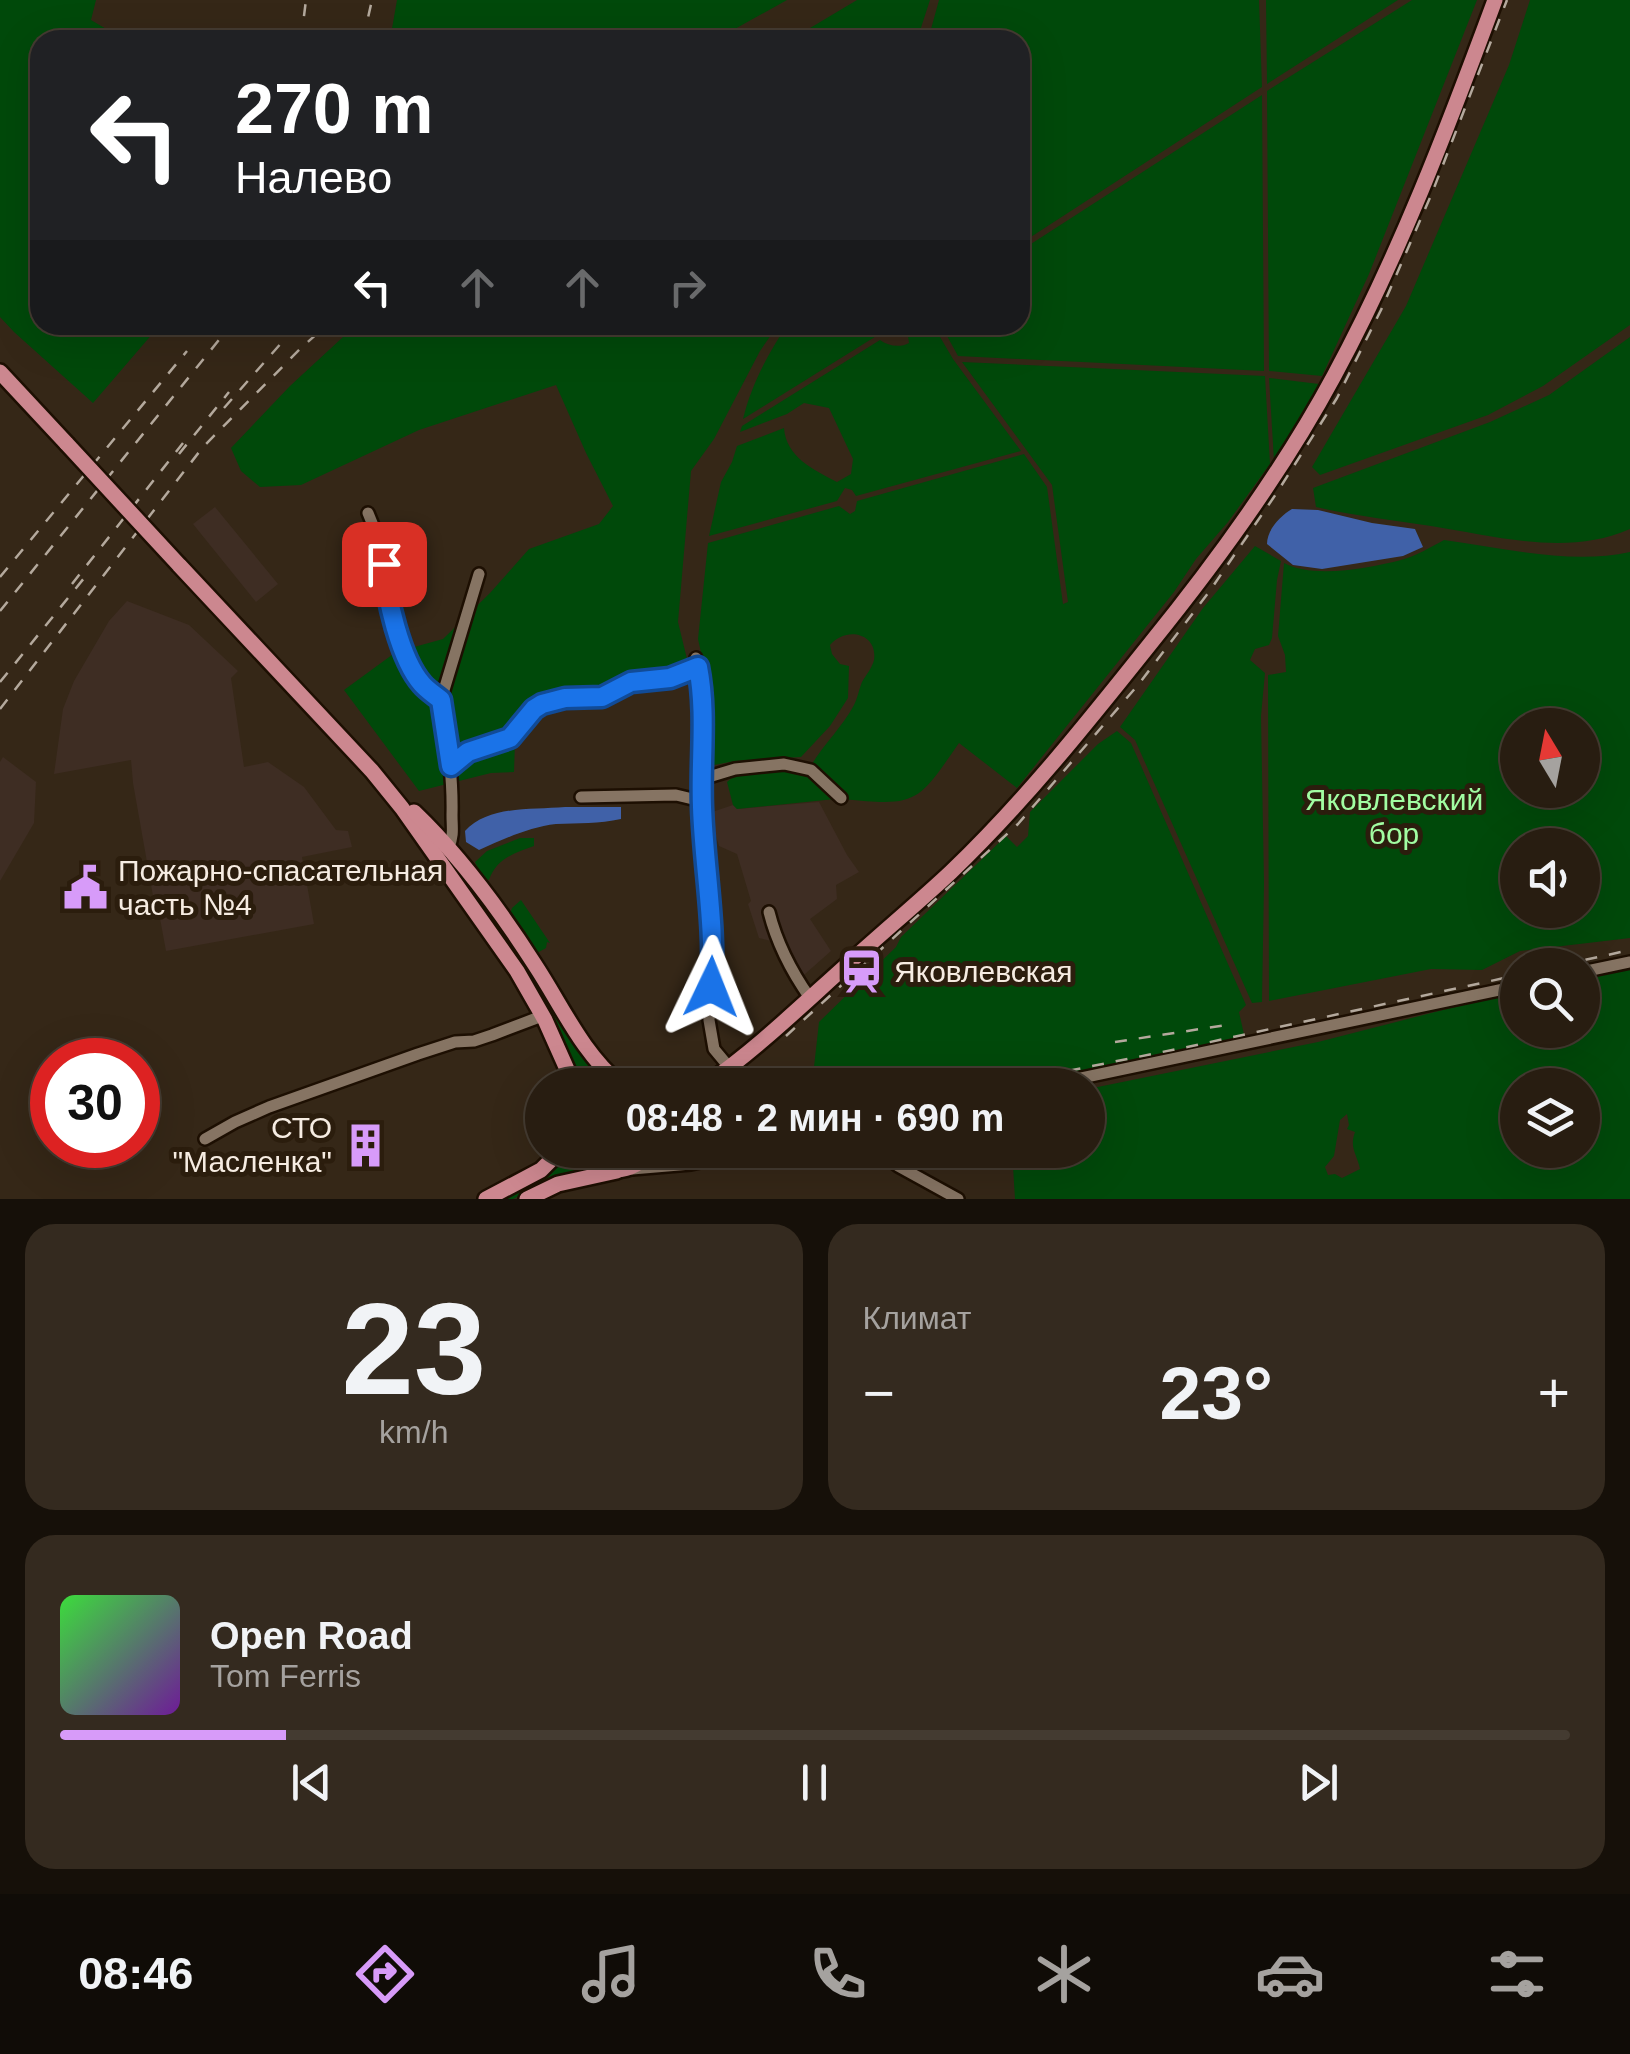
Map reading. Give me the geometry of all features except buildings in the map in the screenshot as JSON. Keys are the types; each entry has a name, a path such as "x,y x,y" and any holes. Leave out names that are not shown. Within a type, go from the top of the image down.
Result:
{"main road":[{"path":"728,1067 952,871 1014,807 1188,598 1274,474 1334,377 1421,192 1495,0"},
{"path":"0,372 372,771 449,847 519,940 586,1050 602,1068"},
{"path":"372,771 518,971 566,1068"},
{"path":"486,1199 542,1168"},
{"path":"611,1168 620,1170"},
{"path":"526,1199 568,1181 627,1168"}],"street":[{"path":"368,512 381,545 385,589 409,663 423,685 441,700"},
{"path":"449,847 454,833 451,766 441,700 479,574"},
{"path":"451,766 468,752 510,738 542,704 565,698 602,697 631,682 670,678 697,663 702,689 701,801 712,940 709,1020 714,1049 728,1067"},
{"path":"702,779 735,769 784,764 811,770 841,798"},
{"path":"581,798 676,795 701,801"},
{"path":"768,912 780,947 810,998"},
{"path":"1600,968 1630,962"},
{"path":"1105,1073 1500,990"},
{"path":"206,1139 269,1108 418,1054 492,1035 542,1016"},
{"path":"620,1170 643,1168"},
{"path":"902,1168 958,1199"}],"shaded area":[{"path":"215,507 278,584 256,602 193,524"},
{"path":"127,601 189,625 238,671 231,678 244,767 268,762 304,787 336,830 348,831 352,847 302,857 314,924 166,951 131,760 54,774 63,709 74,681 109,621"},
{"path":"3,757 36,782 34,823 0,881 0,762"},
{"path":"819,802 859,872 836,885 837,899 810,919 831,951 796,982 771,941 759,938 737,854 719,846 709,813 733,805 737,809"}],"green space":[{"path":"0,0 96,0 91,20 108,30 30,30 30,335 151,335 93,403 0,317"},
{"path":"397,0 787,0 733,30 392,30"},
{"path":"857,0 930,0 920,30 807,30"},
{"path":"939,0 1259,0 1262,87 1030,238 1030,30 931,30"},
{"path":"1266,0 1398,0 1267,84"},
{"path":"1412,0 1477,0 1369,274 1322,376 1269,371 1267,91"},
{"path":"1530,0 1630,0 1630,325 1543,386 1488,415 1320,475 1312,467 1406,306 1509,65"},
{"path":"1262,95 1264,371 958,356 946,335 1030,335 1030,245"},
{"path":"345,335 771,335 714,439 691,471 678,622 687,659 677,671 531,697 515,742 514,772 491,773 419,791 344,690 396,652 443,639 529,549 599,524 613,506 556,385 419,430 301,485 260,487 241,471 231,448"},
{"path":"781,335 878,335 743,419"},
{"path":"939,335 1021,451 856,496 845,488 837,501 709,536 721,482 737,446 784,428 790,447 811,467 837,482 851,474 853,459 829,408 804,403 787,414 740,432 742,426 880,340 902,345 909,343 908,336"},
{"path":"1630,337 1630,529 1581,542 1531,542 1316,507 1313,488 1490,422 1549,395"},
{"path":"962,362 1265,376 1270,464 1174,592 1017,788 959,743 934,778 914,796 887,802 844,799 812,764 850,713 874,660 874,651 866,638 852,634 830,645 840,664 849,666 848,698 830,726 801,757 714,765 708,754 707,721 712,702 698,639 708,543 839,506 850,514 857,501 1024,454 1047,487 1063,604 1068,602 1052,485"},
{"path":"1269,378 1319,384 1274,461"},
{"name":"Яковлевский бор","path":"1444,540 1561,556 1630,552 1630,938 1545,948 1500,948 1500,961 1482,970 1431,969 1269,1001 1268,675 1286,672 1278,636 1284,563 1310,570 1358,569 1418,554"},
{"name":"Яковлевский бор","path":"1255,546 1281,561 1272,638 1269,645 1255,649 1250,660 1265,673 1261,716 1262,1002 1252,1003 1135,740 1120,727 1203,608"},
{"path":"1117,731 1131,743 1246,1005 1239,1012 1245,1039 1099,1068 814,1068 819,1022 1006,836 1017,847 1028,836 1030,812 1098,744"},
{"path":"781,771 810,775 835,799 737,809 733,805 727,782 734,776"},
{"path":"520,838 534,838 534,846 501,862 489,880 482,878 475,862 487,851"},
{"path":"521,900 550,943 537,953 510,914"},
{"path":"496,919 599,1068 572,1068 492,924"},
{"path":"1630,966 1630,1199 1015,1199 1013,1168 1105,1168 1105,1086 1318,1042 1500,995 1500,1048 1600,1048 1600,973","holes":["1347,1114 1347,1129 1355,1132 1353,1147 1360,1169 1342,1178 1328,1175 1325,1167 1334,1156 1340,1120"]},
{"path":"551,1168 589,1170 547,1182 513,1199 500,1199 528,1184"}],"water":[{"path":"1292,509 1318,510 1415,529 1423,547 1403,556 1322,569 1293,565 1267,544 1275,524"},
{"path":"621,807 621,819 546,826 479,850 466,842 465,831 486,817 512,810"}],"railway":[{"path":"302,30 306,0"},
{"path":"365,30 372,0"},
{"path":"786,1036 1018,824 1138,685 1209,592 1337,398 1432,193 1507,0"},
{"path":"0,611 223,335"},
{"path":"0,709 203,447 316,335"},
{"path":"224,408 283,341"},
{"path":"0,577 187,351"},
{"path":"179,454 229,392"},
{"path":"72,584 183,443"},
{"path":"0,682 85,577"},
{"path":"1600,957 1630,950"},
{"path":"1083,1068 1500,979"},
{"path":"1115,1042 1233,1024"}],"place":[{"name":"Пожарно-спасательная часть №4","path":"85,888"},
{"name":"Яковлевская","path":"861,972"},
{"name":"СТО \"Масленка\"","path":"365,1145"}],"route":[{"path":"384,564 385,589 409,663 423,685 441,700 451,766 468,752 510,738 542,704 565,698 602,697 631,682 670,678 698,667 702,696 703,842 712,933 711,987"}]}
